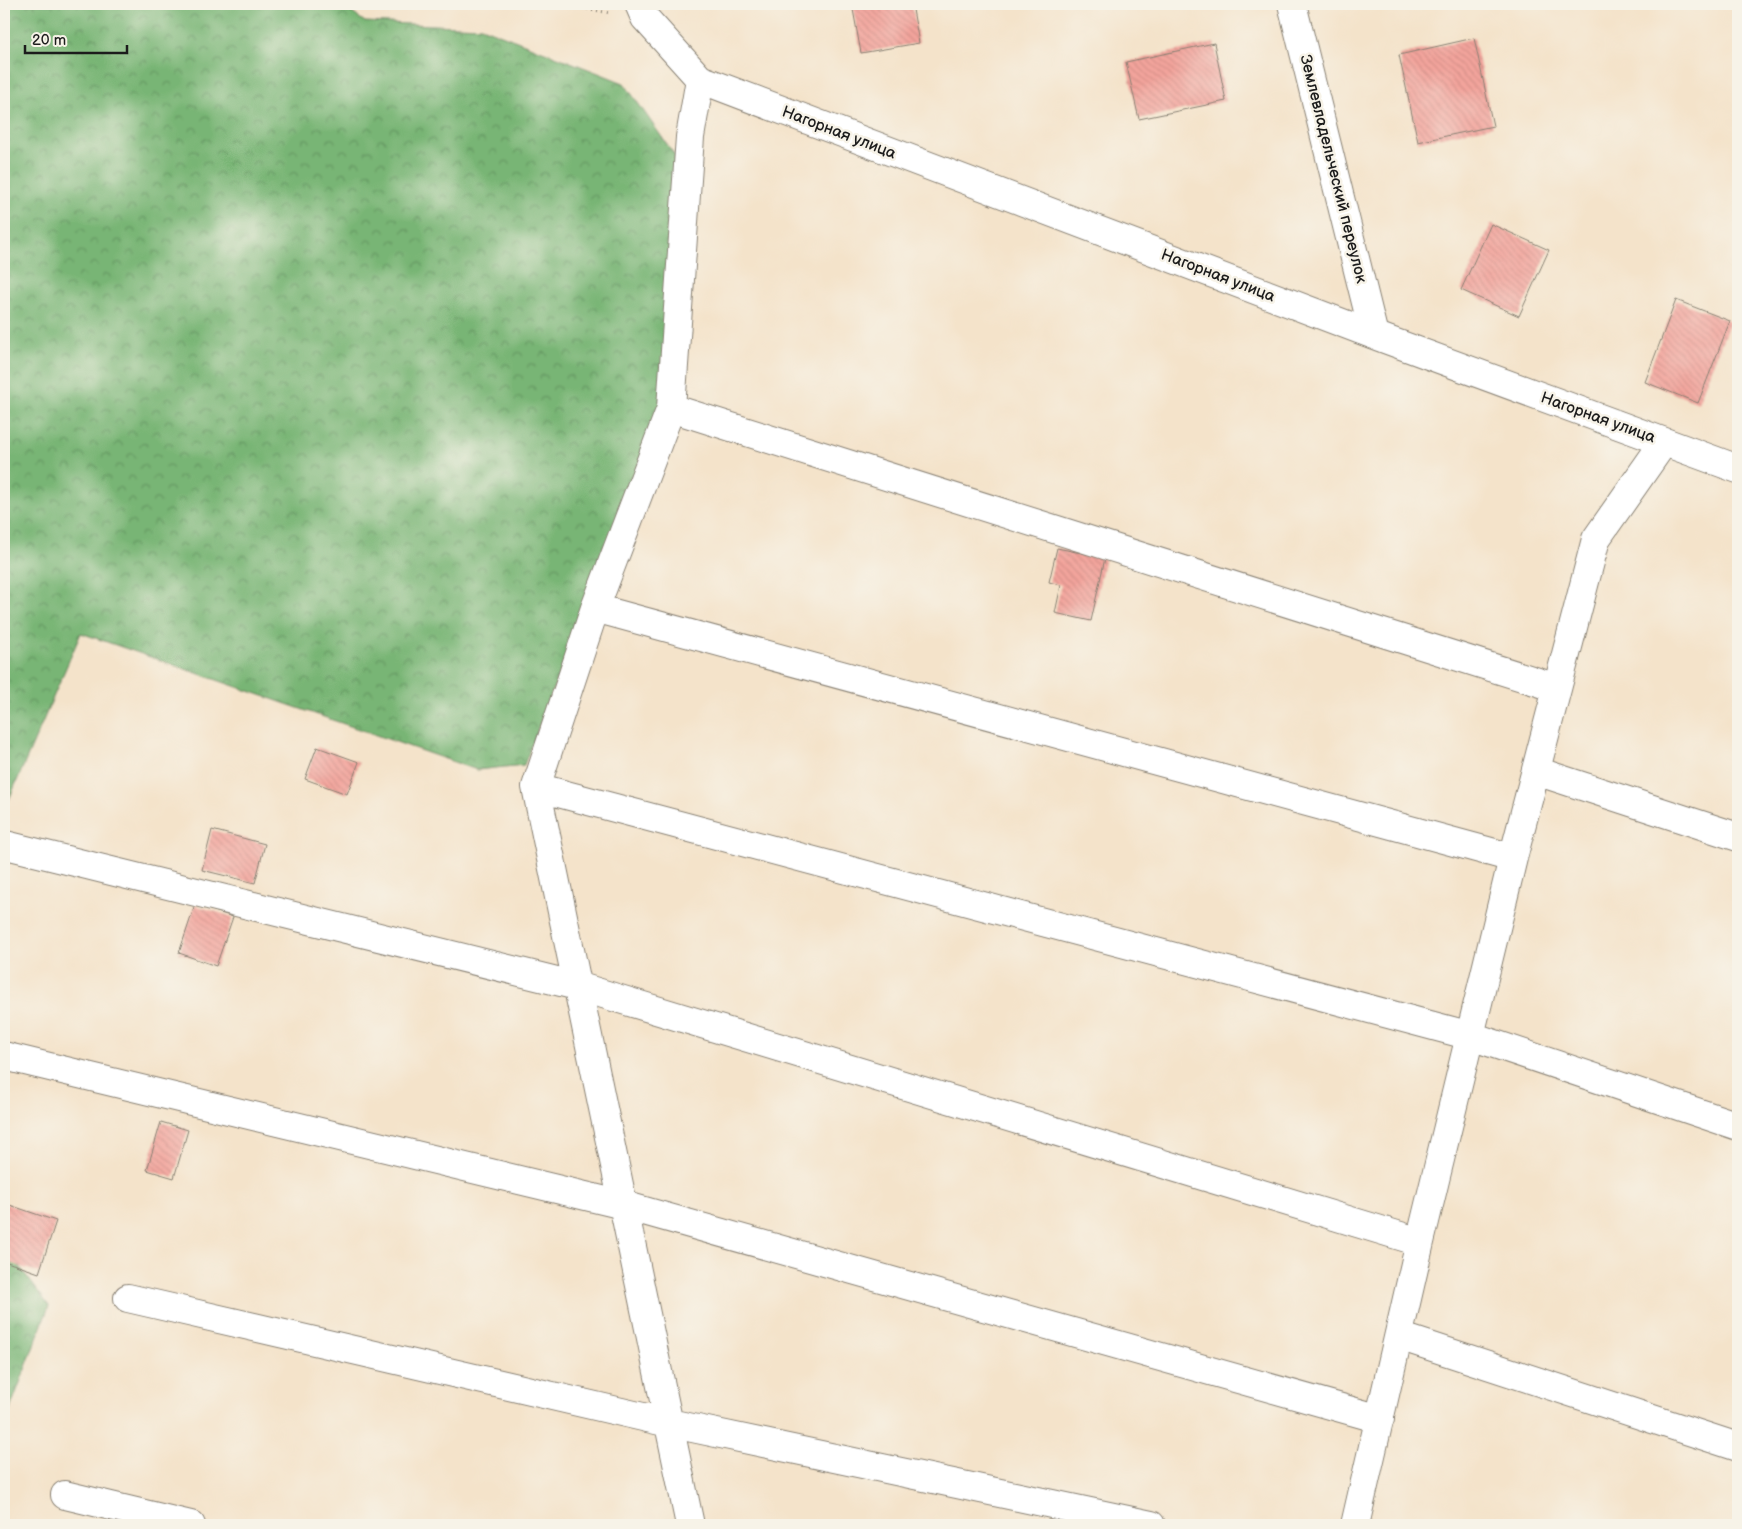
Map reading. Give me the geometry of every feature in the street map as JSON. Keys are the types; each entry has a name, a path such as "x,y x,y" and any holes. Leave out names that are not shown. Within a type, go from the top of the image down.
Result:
{"street":[{"path":"639,4 645,18 700,79 690,137 671,408 595,608 536,787 690,1525"},
{"name":"Землевладельческий переулок","path":"1292,4 1374,335"},
{"name":"Нагорная улица","path":"700,79 1374,335 1738,470"},
{"path":"671,408 1557,688"},
{"path":"1355,1525 1420,1242 1513,858 1596,540 1664,442"},
{"path":"595,608 1513,858"},
{"path":"1536,771 1738,837"},
{"path":"536,787 1471,1036 1738,1126"},
{"path":"6,844 577,986 1420,1242"},
{"path":"4,1056 623,1205 1380,1419"},
{"path":"128,1298 669,1423 1152,1525"},
{"path":"1399,1336 1738,1447"},
{"path":"65,1495 190,1525"}],"green space":[{"path":"4,4 340,4 365,22 481,27 624,83 675,156 662,406 524,765 477,770 81,633 4,811"},
{"path":"4,1246 49,1306 4,1425"}],"building":[{"path":"852,4 912,4 919,43 861,53"},
{"path":"1474,38 1493,126 1418,142 1399,55"},
{"path":"1214,43 1226,101 1139,119 1126,62"},
{"path":"1491,224 1549,250 1519,316 1461,290"},
{"path":"1676,300 1730,321 1698,403 1645,382"},
{"path":"1057,548 1105,558 1091,621 1055,613 1061,585 1049,582"},
{"path":"317,747 359,762 347,794 305,779"},
{"path":"212,830 265,844 255,883 202,870"},
{"path":"195,905 233,917 216,966 179,953"},
{"path":"161,1122 188,1130 174,1178 147,1170"},
{"path":"4,1203 56,1221 39,1273 4,1261"}]}
